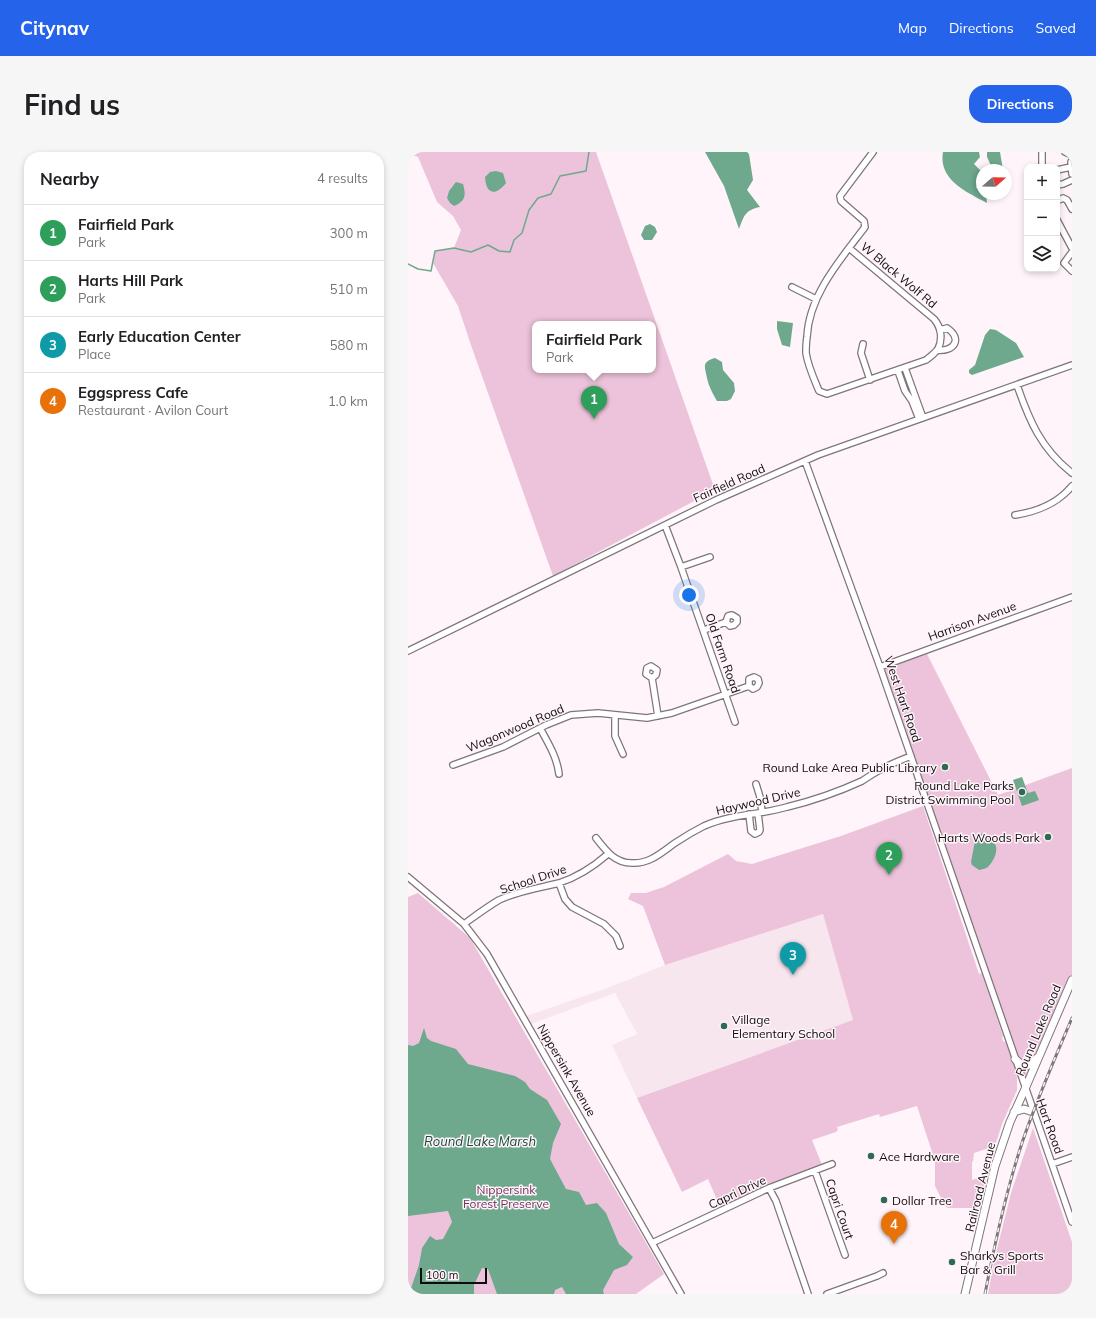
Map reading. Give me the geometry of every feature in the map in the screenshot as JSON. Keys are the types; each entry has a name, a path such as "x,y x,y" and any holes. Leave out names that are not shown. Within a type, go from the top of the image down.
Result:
{"main road":[{"name":"Round Lake Road","path":"1025,1089 1072,980"},
{"path":"1015,1059 1022,1065 1027,1066 1040,1055"},
{"name":"Railroad Avenue","path":"965,1294 995,1166 1014,1112 1025,1089"},
{"path":"1014,1112 1024,1109 1033,1112"}],"street":[{"path":"873,152 840,196 841,201 864,221 865,227 840,260 816,299 807,324 806,350 808,361 819,391 827,394 898,371 926,360 937,350 940,341 940,330 947,328 954,333 956,339 954,344 949,350 937,350"},
{"path":"1042,152 1042,164"},
{"path":"1065,152 1072,156"},
{"path":"1072,160 1072,174"},
{"path":"1060,169 1071,167"},
{"path":"1060,184 1072,180"},
{"path":"1059,200 1064,198 1067,200 1072,210"},
{"path":"1060,226 1072,248"},
{"name":"W Black Wolf Rd","path":"849,248 934,319 938,323 940,330"},
{"path":"1072,252 1064,263 1072,272"},
{"path":"792,287 816,299"},
{"path":"863,344 861,353 870,380"},
{"name":"Fairfield Road","path":"408,651 716,500 805,461 1072,365"},
{"path":"906,367 921,419"},
{"path":"898,371 905,391 921,419"},
{"path":"1017,385 1029,420 1036,432 1052,454 1072,473"},
{"name":"West Hart Road","path":"805,461 880,667 1015,1059"},
{"path":"1014,515 1027,513 1048,504 1064,494 1072,486"},
{"name":"Old Farm Road","path":"665,525 682,567 735,722"},
{"path":"682,567 710,557"},
{"name":"Harrison Avenue","path":"880,667 1072,597"},
{"path":"704,630 726,622"},
{"path":"652,678 658,716"},
{"name":"Wagonwood Road","path":"453,765 503,747 559,719 579,714 598,713 647,718 672,713 749,686"},
{"path":"615,715 615,736 623,754"},
{"path":"540,728 558,762 559,774"},
{"name":"Haywood Drive","path":"596,838 608,854 615,859 633,864 643,862 654,858 675,843 705,826 736,816 786,808 838,790 862,780 880,769 911,756"},
{"path":"749,814 751,831 755,834 760,830 760,797 756,784"},
{"name":"School Drive","path":"464,924 500,900 521,892 559,883 579,875 591,869 608,854"},
{"name":"Nippersink Avenue","path":"408,877 464,924 486,954 681,1294"},
{"path":"559,883 565,898 572,907 604,924 616,936 620,946"},
{"name":"Hart Road","path":"1015,1059 1072,1222"},
{"path":"1052,1164 1072,1157"},
{"name":"Capri Drive","path":"652,1243 769,1188 832,1164"},
{"name":"Capri Court","path":"815,1171 845,1255"},
{"path":"769,1188 776,1202 808,1294"},
{"path":"827,1294 883,1273"}],"shaded area":[{"path":"823,914 853,1020 637,1098 612,1045 637,1034 615,993 531,1024 526,1016 605,989 665,965"}],"green space":[{"path":"408,152 596,152 656,321 532,321 532,373 656,373 656,322 715,490 553,576 458,306 433,263 435,251 454,248 461,230 453,216 437,202 418,157"},
{"name":"Harts Woods Park","path":"925,650 998,795 1072,768 1072,975 1025,1089 880,667"},
{"path":"923,806 979,974 982,973 1003,1036 1003,1041 1006,1043 1017,1078 1017,1090 1002,1124 995,1146 974,1153 972,1162 972,1180 985,1176 986,1181 978,1208 948,1208 945,1206 935,1186 935,1161 917,1106 880,1117 879,1114 837,1127 838,1130 836,1132 812,1140 822,1165 775,1183 720,1207 708,1179 682,1192 637,1098 853,1020 823,914 665,965 643,906 628,899 631,893 646,893 664,887 728,854 736,861 752,864 841,836"},
{"name":"Round Lake Marsh","path":"418,893 470,938 664,1274 636,1294 408,1294 408,897"},
{"path":"1033,1128 1072,1242 1072,1294 988,1294 995,1257 1011,1193"}],"water":[{"path":"705,152 747,152 749,154 753,180 747,190 760,207 751,210 746,214 739,229 724,186"},
{"path":"943,152 979,152 980,157 974,164 976,166 976,197 949,178 943,162"},
{"path":"987,152 1000,152 1002,164 990,164 987,157"},
{"path":"496,171 503,173 506,183 499,190 492,192 487,187 485,177 490,172"},
{"path":"456,182 463,184 465,194 463,200 454,206 447,198 449,191"},
{"path":"650,224 655,227 657,232 652,240 644,240 641,235 645,226"},
{"path":"777,321 793,323 790,347 782,345 777,329"},
{"path":"990,329 996,330 1016,343 1024,357 972,375 969,373 969,370 975,365 985,335"},
{"path":"715,358 722,362 723,370 734,383 735,391 731,399 727,401 717,401 711,390 705,371 706,363"},
{"name":"Round Lake Parks District Swimming Pool","path":"1022,777 1028,793 1035,791 1039,800 1022,806 1013,780"},
{"path":"983,833 993,841 996,850 995,856 990,865 987,868 979,870 972,865 971,862 976,836"},
{"name":"Round Lake Marsh","path":"424,1028 427,1038 431,1041 456,1049 468,1064 515,1076 525,1082 530,1089 547,1100 561,1124 553,1143 550,1159 566,1189 579,1192 586,1205 597,1203 606,1213 619,1244 633,1257 627,1265 614,1270 603,1290 604,1294 566,1294 562,1287 555,1290 554,1294 497,1294 488,1269 482,1268 474,1285 474,1294 409,1294 419,1265 422,1248 430,1236 436,1240 443,1239 452,1222 448,1211 408,1216 408,1045 413,1046 419,1043"}],"waterway":[{"path":"408,264 418,269 431,271 435,251 454,248 471,252 488,245 499,251 510,252 514,240 522,233 529,210 538,198 551,194 560,176 586,171 589,152"}],"railway":[{"path":"985,1294 1001,1216 1011,1178 1034,1109 1072,1018"}],"place":[{"name":"Fairfield Park","path":"594,419"},
{"name":"Round Lake Area Public Library","path":"945,767"},
{"name":"Round Lake Parks District Swimming Pool","path":"1022,792"},
{"name":"Harts Woods Park","path":"1048,837"},
{"name":"Harts Hill Park","path":"889,875"},
{"name":"Early Education Center","path":"793,975"},
{"name":"Village Elementary School","path":"724,1026"},
{"name":"Ace Hardware","path":"871,1156"},
{"name":"Dollar Tree","path":"884,1200"},
{"name":"Eggspress Cafe","path":"894,1244"},
{"name":"Sharkys Sports Bar & Grill","path":"952,1262"}],"park label":[{"name":"Nippersink Forest Preserve","path":"506,1196"}]}
